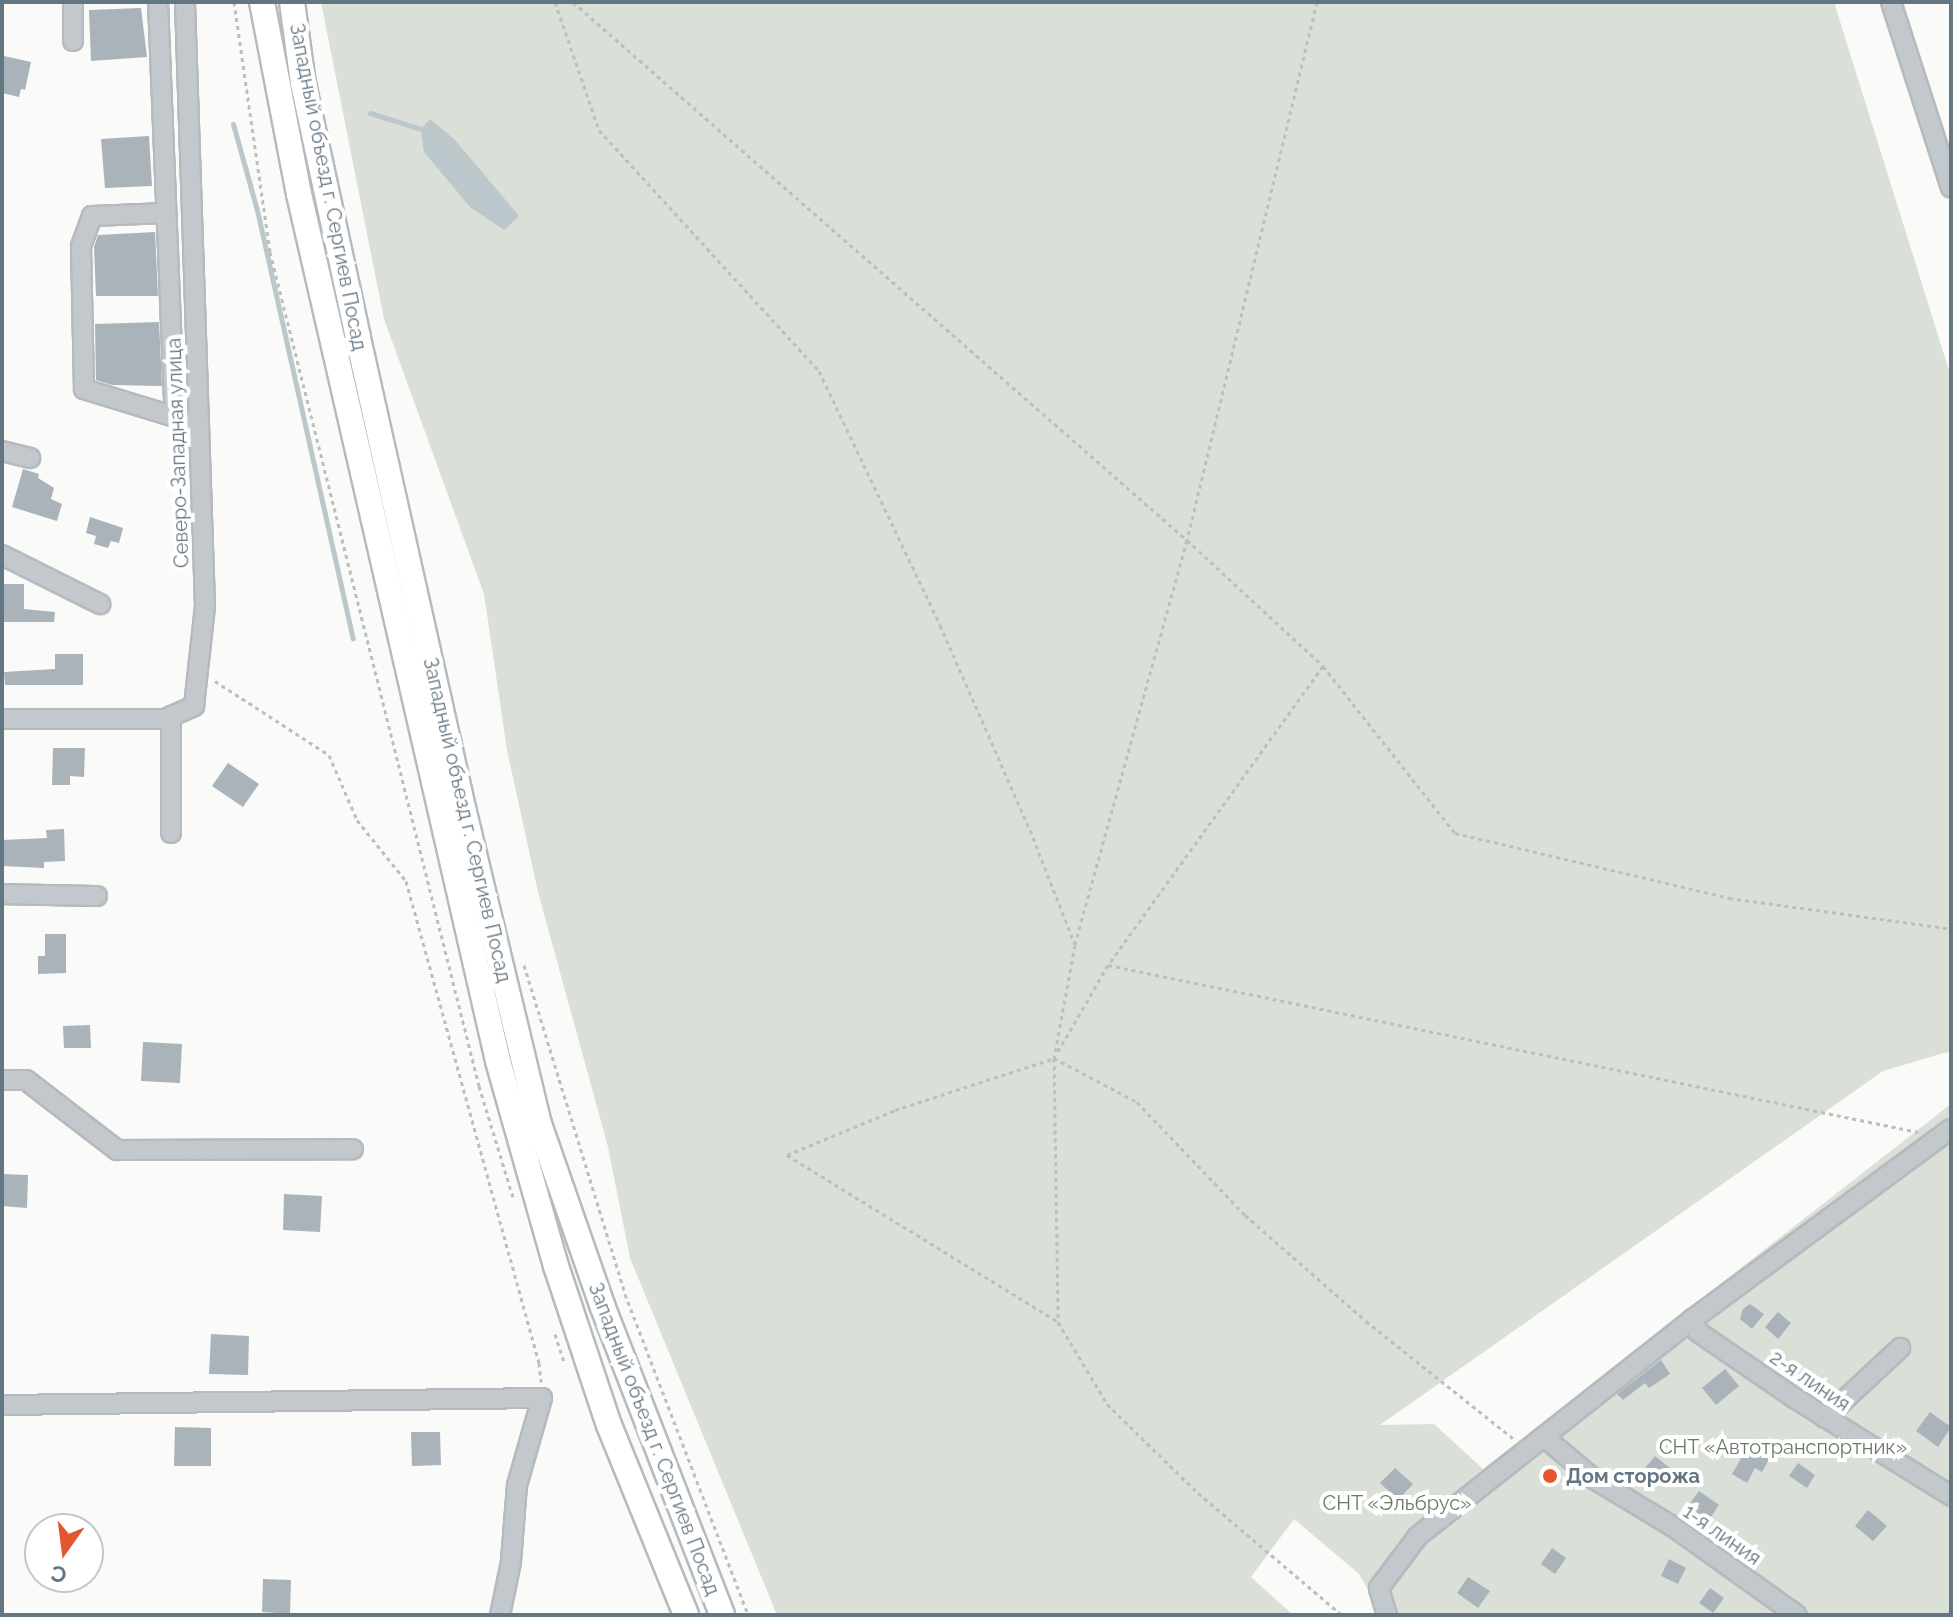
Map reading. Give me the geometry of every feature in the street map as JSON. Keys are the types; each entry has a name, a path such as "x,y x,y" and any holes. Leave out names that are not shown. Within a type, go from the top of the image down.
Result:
{"main road":[{"name":"Западный объезд г. Сергиев Посад","path":"262,2 299,194 498,1061 556,1266 609,1425 686,1615"},
{"name":"Западный объезд г. Сергиев Посад","path":"292,2 303,83 358,338 464,812 539,1124 602,1305 722,1615"}],"street":[{"path":"73,2 73,41"},
{"path":"158,2 175,417"},
{"name":"Северо-Западная улица","path":"171,716 194,706 205,606 185,2"},
{"path":"1891,2 1951,188"},
{"path":"166,213 92,216 81,246 84,389 199,427"},
{"path":"2,451 30,458"},
{"path":"2,555 100,604"},
{"path":"2,719 171,716 171,833"},
{"path":"2,894 97,896"},
{"path":"2,1080 26,1080 117,1150 353,1149"},
{"path":"1387,1615 1379,1588 1418,1536 1693,1319 1946,1133"},
{"name":"2-я линия","path":"1693,1319 1698,1332 1825,1418 1951,1496"},
{"path":"1825,1418 1900,1348"},
{"path":"2,1405 542,1398 517,1485 511,1562 500,1615"},
{"name":"1-я линия","path":"1544,1437 1594,1479 1672,1526 1797,1615"}],"path":[{"path":"555,2 599,130 819,371 940,625 1030,830 1075,945"},
{"path":"573,2 1187,540 1323,666 1455,833 1729,898 1951,929"},
{"path":"1058,1322 1054,1058 1075,945 1187,540 1317,2"},
{"path":"1323,666 1108,965 1054,1058 895,1110 787,1155 1058,1322 1107,1404 1198,1493 1342,1615"},
{"path":"198,670 329,755 357,820 406,881 539,1363 542,1398"},
{"path":"523,962 625,1294 748,1615"},
{"path":"1108,965 1946,1133"},
{"path":"1054,1058 1137,1102 1245,1215 1366,1321 1527,1450"}],"green space":[{"path":"321,2 1834,2 1951,377 1951,1051 1883,1071 1380,1425 1434,1424 1483,1469 1951,1104 1951,1615 1382,1615 1359,1574 1294,1519 1251,1577 1293,1615 777,1615 630,1258 608,1147 538,892 507,750 484,594 384,319"}],"shaded area":[{"path":"430,119 455,140 519,216 504,230 470,207 424,152 421,129"}],"building":[{"path":"141,8 147,57 91,61 89,10"},
{"path":"4,56 31,62 25,90 21,89 19,97 2,93"},
{"path":"149,136 152,186 105,188 101,139"},
{"path":"155,232 158,296 96,296 94,247 98,235"},
{"path":"159,322 162,386 112,385 96,380 95,324"},
{"path":"23,469 39,474 38,478 54,488 51,499 62,504 57,521 12,507"},
{"path":"90,517 123,528 119,543 111,541 108,548 94,544 96,536 86,533"},
{"path":"2,584 24,584 24,609 55,612 54,622 2,622"},
{"path":"55,654 83,654 83,685 5,685 4,672 55,669"},
{"path":"53,748 85,748 84,777 70,776 70,785 52,785"},
{"path":"228,763 259,784 243,807 212,786"},
{"path":"64,829 65,861 44,862 44,868 2,866 2,840 47,838 46,830"},
{"path":"45,934 66,934 66,973 38,974 38,956 45,956"},
{"path":"90,1025 91,1048 64,1048 63,1026"},
{"path":"143,1042 182,1044 180,1083 141,1081"},
{"path":"2,1174 28,1175 27,1208 2,1206"},
{"path":"284,1194 322,1196 320,1232 283,1230"},
{"path":"1750,1304 1764,1314 1752,1329 1740,1319 1743,1309"},
{"path":"1778,1312 1791,1323 1778,1339 1765,1327"},
{"path":"211,1334 249,1336 248,1375 209,1374"},
{"path":"1661,1360 1670,1374 1649,1388 1645,1383 1623,1400 1617,1394"},
{"path":"1725,1369 1739,1386 1716,1405 1702,1388"},
{"path":"1930,1412 1951,1427 1938,1447 1916,1431"},
{"path":"175,1427 211,1428 211,1466 174,1466"},
{"path":"411,1432 440,1432 441,1465 412,1466"},
{"path":"1750,1443 1771,1456 1762,1472 1755,1468 1747,1483 1732,1474"},
{"path":"1655,1456 1671,1469 1657,1486 1641,1473"},
{"path":"1798,1463 1815,1475 1807,1488 1789,1476"},
{"path":"1395,1468 1413,1484 1398,1500 1380,1483"},
{"path":"1699,1491 1719,1505 1708,1521 1688,1506"},
{"path":"1868,1510 1887,1526 1873,1541 1855,1526"},
{"path":"1552,1548 1566,1558 1555,1574 1541,1564"},
{"path":"1669,1559 1686,1568 1678,1584 1661,1576"},
{"path":"1468,1577 1490,1591 1478,1608 1457,1593"},
{"path":"263,1579 291,1580 290,1614 262,1612"},
{"path":"1710,1588 1724,1598 1713,1613 1699,1603"}],"waterway":[{"path":"370,113 421,129"},
{"path":"233,124 257,210 353,638"}],"place":[{"name":"Дом сторожа","path":"1550,1476"}],"park label":[{"name":"СНТ «Автотранспортник»","path":"1783,1447"},
{"name":"СНТ «Эльбрус»","path":"1397,1503"}]}
